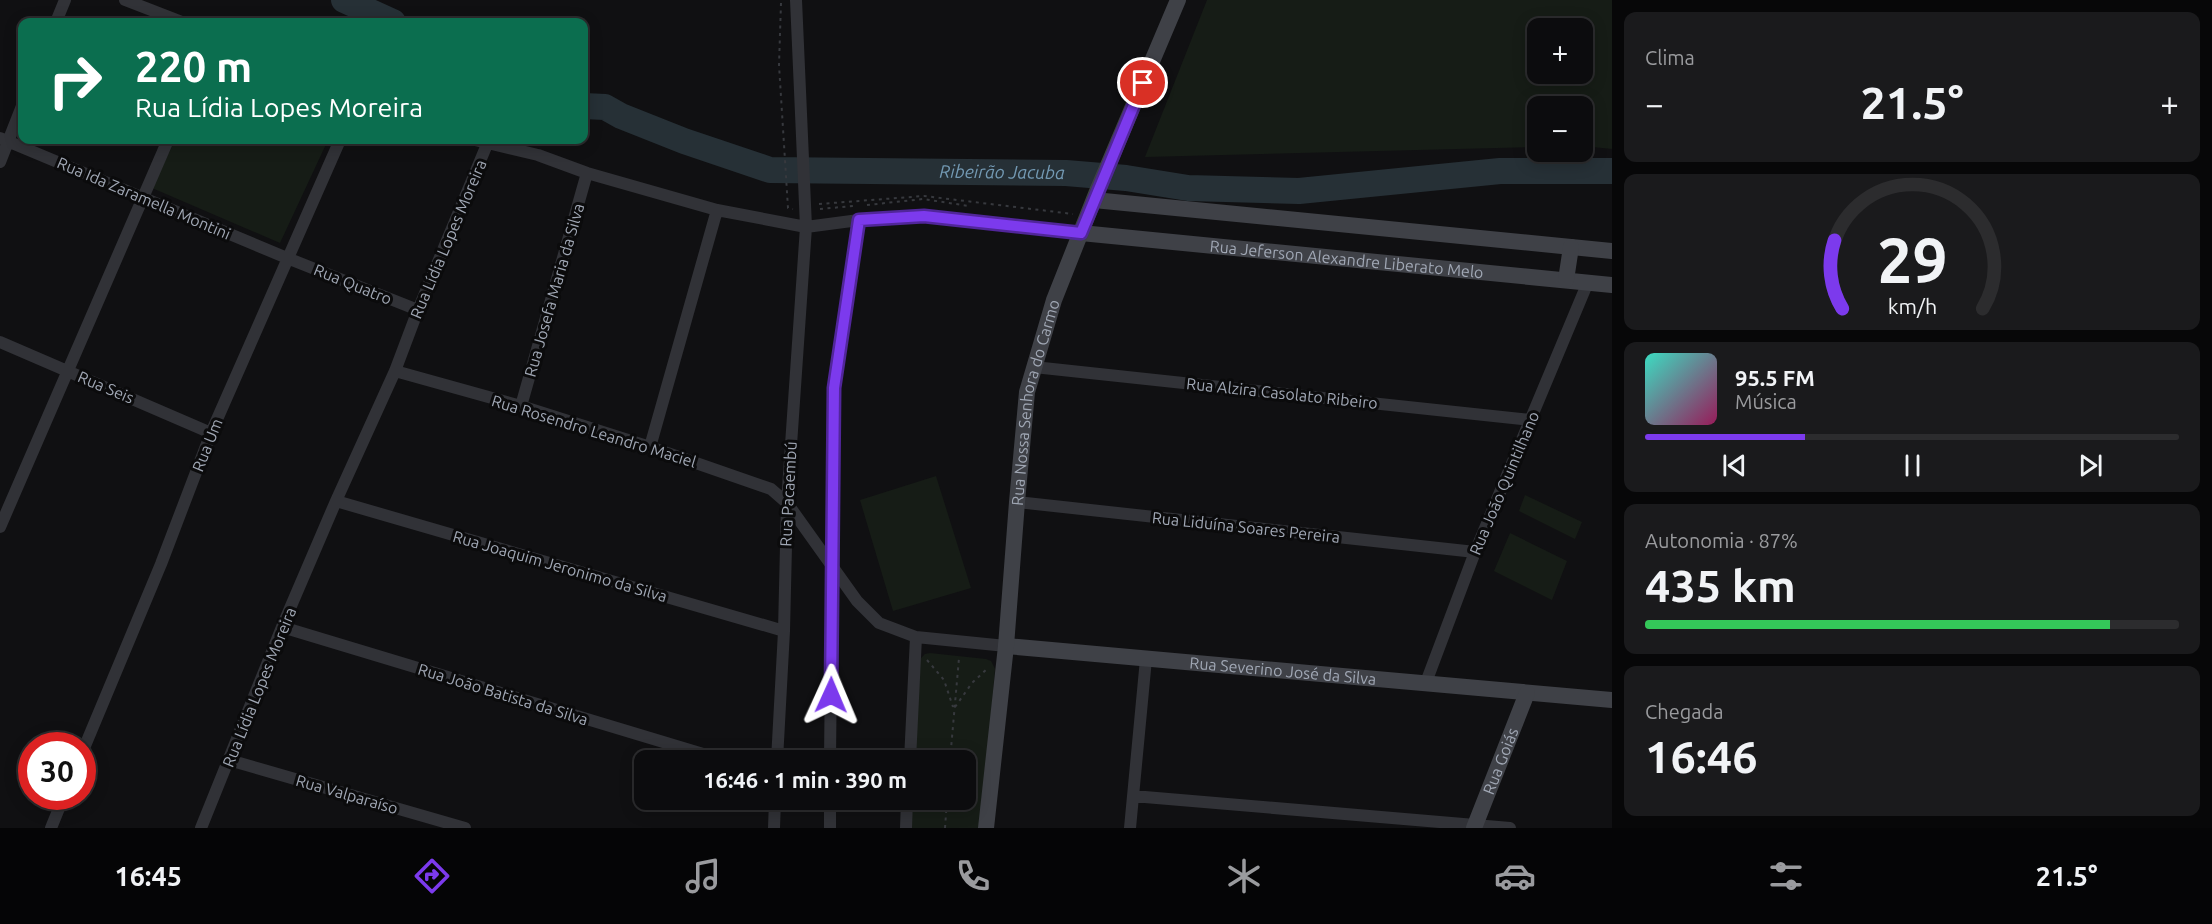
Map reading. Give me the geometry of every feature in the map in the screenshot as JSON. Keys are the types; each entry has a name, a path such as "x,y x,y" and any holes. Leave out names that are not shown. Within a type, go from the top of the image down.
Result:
{"main road":[{"name":"Rua Nossa Senhora do Carmo","path":"986,828 1006,646 1028,392 1054,300 1178,0"},
{"name":"Rua Jeferson Alexandre Liberato Melo","path":"1096,194 1612,251"},
{"name":"Rua Jeferson Alexandre Liberato Melo","path":"1081,233 1612,283"},
{"path":"1566,280 1571,247"},
{"path":"1008,615 1020,635 1037,650"},
{"name":"Rua Severino José da Silva","path":"1006,646 1612,700"},
{"name":"Rua Goiás","path":"1474,827 1527,693"}],"street":[{"path":"58,18 65,0"},
{"path":"125,0 172,18"},
{"name":"Rua Pacaembú","path":"778,750 784,631 787,503 806,227 796,0"},
{"path":"0,162 4,140 18,114"},
{"name":"Rua Ida Zaramella Montini","path":"4,140 287,258"},
{"path":"0,527 166,144"},
{"name":"Rua Um","path":"91,732 161,564 211,433 337,144"},
{"name":"Rua Lídia Lopes Moreira","path":"201,828 282,627 394,371 488,144"},
{"name":"Rua Lídia Lopes Moreira","path":"497,144 538,155 587,173 717,210 806,227 859,220 924,216 1081,233"},
{"name":"Rua Josefa Maria da Silva","path":"521,406 587,173"},
{"path":"650,447 717,210"},
{"path":"830,750 834,388 859,220"},
{"name":"Rua Quatro","path":"287,258 418,310"},
{"name":"Rua João Quintilhano","path":"1425,685 1476,552 1588,282"},
{"name":"Rua Seis","path":"0,342 211,433"},
{"name":"Rua Alzira Casolato Ribeiro","path":"1034,367 1530,420"},
{"name":"Rua Rosendro Leandro Maciel","path":"394,371 521,406 650,447 771,489 787,503"},
{"name":"Rua Joaquim Jeronimo da Silva","path":"336,501 784,631"},
{"name":"Rua Liduína Soares Pereira","path":"1017,502 1476,552"},
{"name":"Rua Severino José da Silva","path":"787,503 857,601 879,623 916,637 1006,646"},
{"name":"Rua João Batista da Silva","path":"282,627 690,750"},
{"path":"910,750 916,637"},
{"path":"1130,828 1146,658"},
{"name":"Rua Valparaíso","path":"229,760 465,828"},
{"path":"1133,796 1474,827 1510,828"},
{"path":"51,828 58,810"},
{"path":"774,828 775,810"},
{"path":"830,810 830,828"},
{"path":"906,828 907,810"}],"path":[{"path":"923,657 935,667 944,680 954,710"},
{"path":"951,750 958,658"},
{"path":"954,710 972,683 992,666"},
{"path":"945,828 947,810"}],"shaded area":[{"path":"1207,0 1612,0 1612,149 1593,147 1593,96 1527,96 1527,147 1145,157"},
{"path":"173,144 326,144 280,243 152,188"},
{"path":"936,476 971,588 893,611 860,500"},
{"path":"1525,495 1582,522 1575,539 1519,511"},
{"path":"1510,533 1567,561 1552,600 1494,571"},
{"path":"925,654 986,659 991,661 995,669 981,828 911,828 912,810 976,810 976,750 915,750 920,659"}],"waterway":[{"name":"Ribeirão Jacuba","path":"344,0 384,18"},
{"name":"Ribeirão Jacuba","path":"588,106 605,107 621,116 684,141 770,170 1066,173 1126,178 1188,188 1299,191 1500,171 1612,171"}],"route":[{"path":"831,695 834,388 859,220 924,216 1081,233 1143,83"}]}
